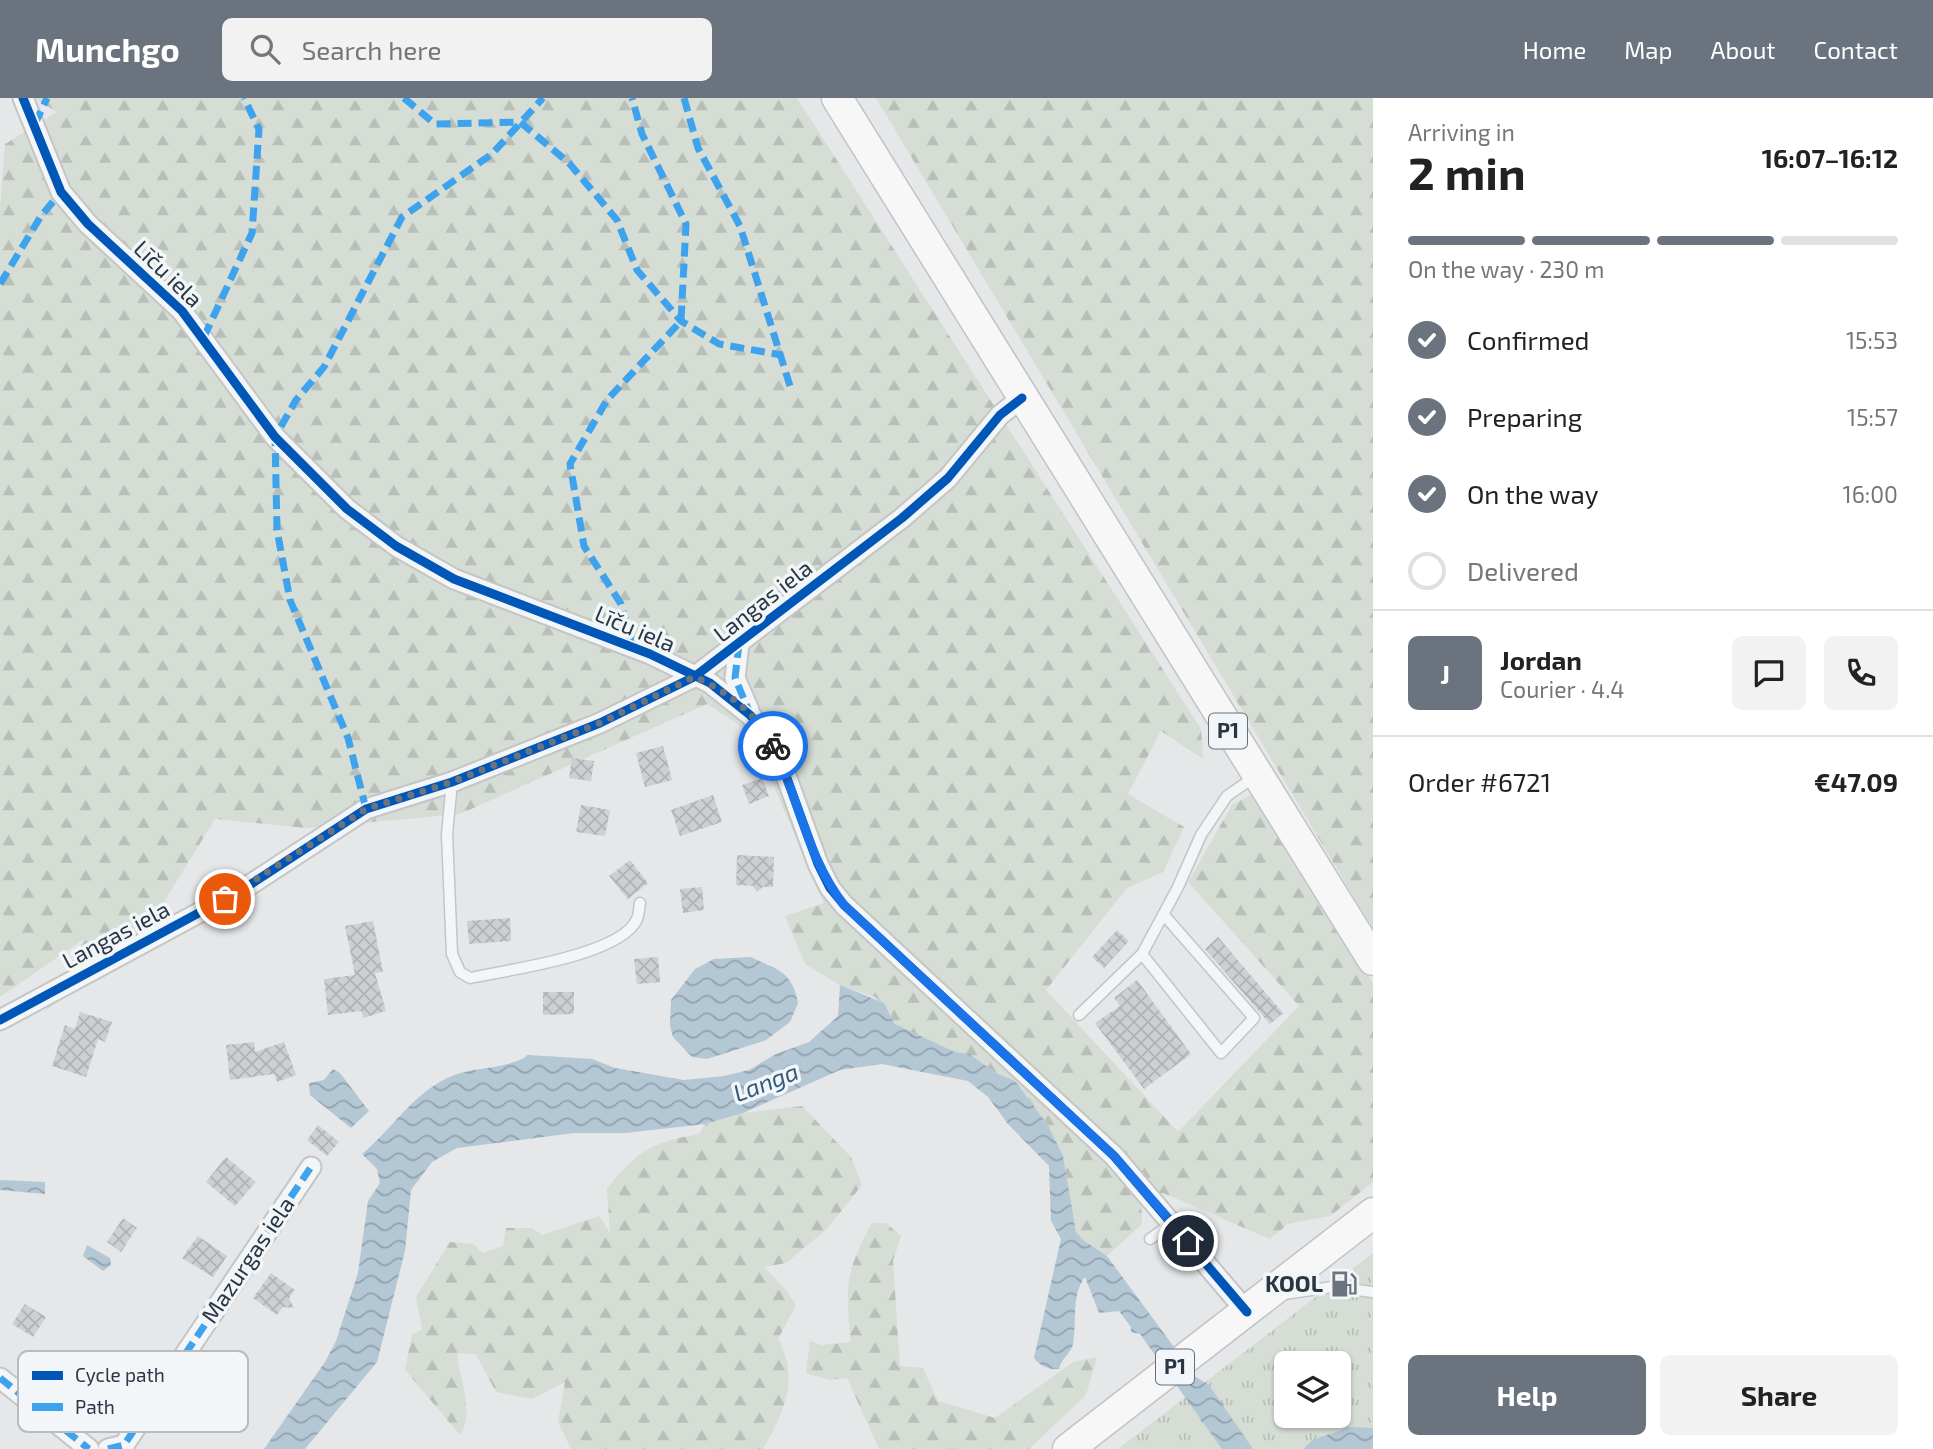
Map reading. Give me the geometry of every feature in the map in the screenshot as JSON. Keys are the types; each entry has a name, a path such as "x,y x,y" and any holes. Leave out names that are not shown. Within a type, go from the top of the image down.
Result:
{"main road":[{"name":"P1","path":"837,98 1256,776 1373,960"},
{"name":"P1","path":"1068,1449 1373,1213"}],"street":[{"name":"Līču iela","path":"23,98 61,192 88,225 182,311 275,437 347,509 396,546 454,579 632,645 727,694 750,715 768,736 780,759 818,864 830,888 844,905 1114,1156 1248,1311"},
{"name":"Langas iela","path":"0,1020 245,888 366,809 452,782 600,723 694,677 902,518 948,478 1000,415 1023,398"},
{"path":"739,644 735,678 750,715"},
{"name":"Mazurgas iela","path":"187,1351 311,1167"},
{"path":"0,1378 18,1392"},
{"path":"68,1432 89,1449"},
{"name":"Mazurgas iela","path":"108,1449 124,1445 133,1432"}],"lane":[{"path":"1079,1015 1142,954 1164,915 1201,835 1227,796 1256,776"},
{"path":"452,782 447,834 450,928 452,954 460,972 470,978 595,951 629,930 638,919 639,903"},
{"path":"1142,954 1221,1053 1254,1018 1164,915"},
{"path":"1150,1239 1173,1222"},
{"path":"1248,1311 1332,1287 1373,1292"}],"green space":[{"path":"34,98 797,98 1201,729 1203,759 1161,731 1128,794 1184,827 1163,872 1127,888 1046,990 1178,1132 1299,1006 1188,882 1232,805 1252,794 1373,983 1373,1182 1330,1216 1288,1224 1270,1239 1163,1193 1141,1200 1142,1224 1107,1256 1083,1240 1076,1232 1063,1156 1048,1125 1015,1081 996,1073 969,1055 955,1052 895,1024 888,1009 875,997 840,985 805,964 785,916 824,903 758,749 741,726 707,704 460,814 306,828 215,819 162,905 156,930 45,1011 84,939 0,997 0,207 5,144 57,112"},
{"path":"876,98 1373,98 1373,929"},
{"path":"802,1106 851,1157 862,1185 827,1229 786,1263 764,1267 796,1305 778,1339 788,1368 787,1395 763,1449 571,1449 558,1422 565,1382 532,1399 496,1392 476,1354 457,1353 466,1406 460,1435 405,1370 412,1334 422,1330 416,1297 450,1242 474,1244 482,1253 503,1246 506,1228 532,1228 542,1235 599,1216 610,1233 607,1188 628,1165 647,1150 668,1141 699,1134 705,1124 743,1113"},
{"path":"872,1223 886,1223 901,1236 893,1261 900,1366 923,1368 938,1401 995,1418 1073,1362 1097,1357 1086,1395 1029,1449 879,1449 847,1378 829,1380 806,1373 810,1341 822,1345 851,1342 849,1280 856,1255"},
{"path":"1373,1253 1373,1449 1118,1449"}],"water":[{"path":"751,957 782,972 792,984 798,1003 790,1022 766,1040 707,1059 692,1057 673,1037 670,1026 671,1000 695,969 714,959"},
{"name":"Langa","path":"840,985 884,1003 895,1024 955,1052 969,1054 996,1073 1015,1081 1048,1125 1063,1156 1076,1232 1107,1256 1196,1377 1209,1385 1253,1449 1222,1449 1140,1334 1131,1332 1131,1327 1119,1311 1099,1313 1085,1277 1078,1292 1070,1351 1059,1369 1048,1368 1036,1361 1034,1358 1061,1239 1051,1221 1049,1166 1008,1124 988,1097 968,1081 882,1064 840,1070 743,1113 705,1124 625,1133 574,1133 457,1148 432,1162 411,1190 405,1251 377,1362 305,1449 264,1449 325,1362 336,1341 358,1273 368,1201 380,1183 377,1169 362,1154 412,1103 434,1085 456,1074 511,1063 528,1055 592,1059 615,1068 684,1080 724,1076 749,1070 776,1054 809,1042 838,1016"},
{"path":"333,1069 340,1073 369,1111 351,1128 310,1095 309,1083 324,1080"},
{"path":"0,1180 45,1182 45,1194 0,1190"},
{"path":"87,1245 110,1258 111,1265 103,1271 83,1256"},
{"path":"1351,1427 1373,1428 1373,1449 1304,1449 1319,1437"}],"building":[{"path":"663,746 672,780 645,787 636,753"},
{"path":"572,758 594,761 591,781 569,778"},
{"path":"762,778 769,796 749,804 742,785"},
{"path":"713,795 722,822 680,836 671,810"},
{"path":"581,805 610,810 605,836 576,832"},
{"path":"737,855 774,857 773,887 763,887 757,892 753,886 736,885"},
{"path":"630,860 648,883 628,899 609,876"},
{"path":"702,887 704,910 683,913 680,889"},
{"path":"510,918 511,941 469,944 467,921"},
{"path":"373,921 383,972 375,973 386,1011 363,1018 361,1011 328,1015 324,979 355,975 345,926"},
{"path":"1117,930 1129,941 1104,968 1092,957"},
{"path":"1218,937 1283,1013 1270,1024 1205,949"},
{"path":"658,957 660,982 637,984 634,959"},
{"path":"1137,980 1191,1054 1144,1089 1095,1023 1120,1006 1114,998"},
{"path":"543,992 574,992 574,1014 543,1015"},
{"path":"80,1012 112,1022 105,1042 98,1039 86,1077 52,1066 65,1025 75,1029"},
{"path":"254,1042 255,1052 284,1042 296,1075 277,1082 274,1074 230,1080 226,1045"},
{"path":"318,1125 339,1142 327,1156 307,1140"},
{"path":"226,1157 256,1182 235,1206 206,1182"},
{"path":"123,1218 137,1228 121,1252 107,1242"},
{"path":"198,1236 227,1256 213,1277 182,1258"},
{"path":"271,1273 295,1290 289,1298 294,1308 283,1307 277,1315 253,1298"},
{"path":"25,1304 46,1317 33,1337 12,1324"}],"marked path":[{"path":"35,124 47,98"},
{"path":"204,337 252,233 259,129 244,98"},
{"path":"404,98 435,124 520,122 569,163 617,220 637,270 681,321 719,344 782,355"},
{"path":"366,809 348,738 290,600 277,530 275,437 296,400 324,367 402,217 492,154 543,98"},
{"path":"632,98 642,134 686,224 681,321 607,400 570,464 584,546 621,604 632,645"},
{"path":"684,98 698,148 740,226 790,386"},
{"path":"0,284 41,216 61,192"},
{"path":"739,644 735,678 749,711"},
{"path":"187,1351 311,1167"},
{"path":"0,1378 18,1392"},
{"path":"68,1432 89,1449"},
{"path":"108,1449 124,1445 133,1432"}],"cycle path":[{"path":"23,98 61,192 88,224 182,311 275,437 347,509 396,546 454,579 650,654 710,683 750,715 769,736 818,864 830,888 844,905 1114,1156 1247,1312"},
{"path":"0,1020 245,888 366,809 452,782 600,723 694,677 902,518 948,478 1000,415 1022,398"}],"way so far":[{"path":"225,899 366,809 452,782 600,723 694,677 727,694 750,715 773,746"}],"place":[{"name":"KOOL","path":"1344,1284"}],"route":[{"path":"773,746 818,864 830,888 844,905 1114,1156 1188,1241"}]}
